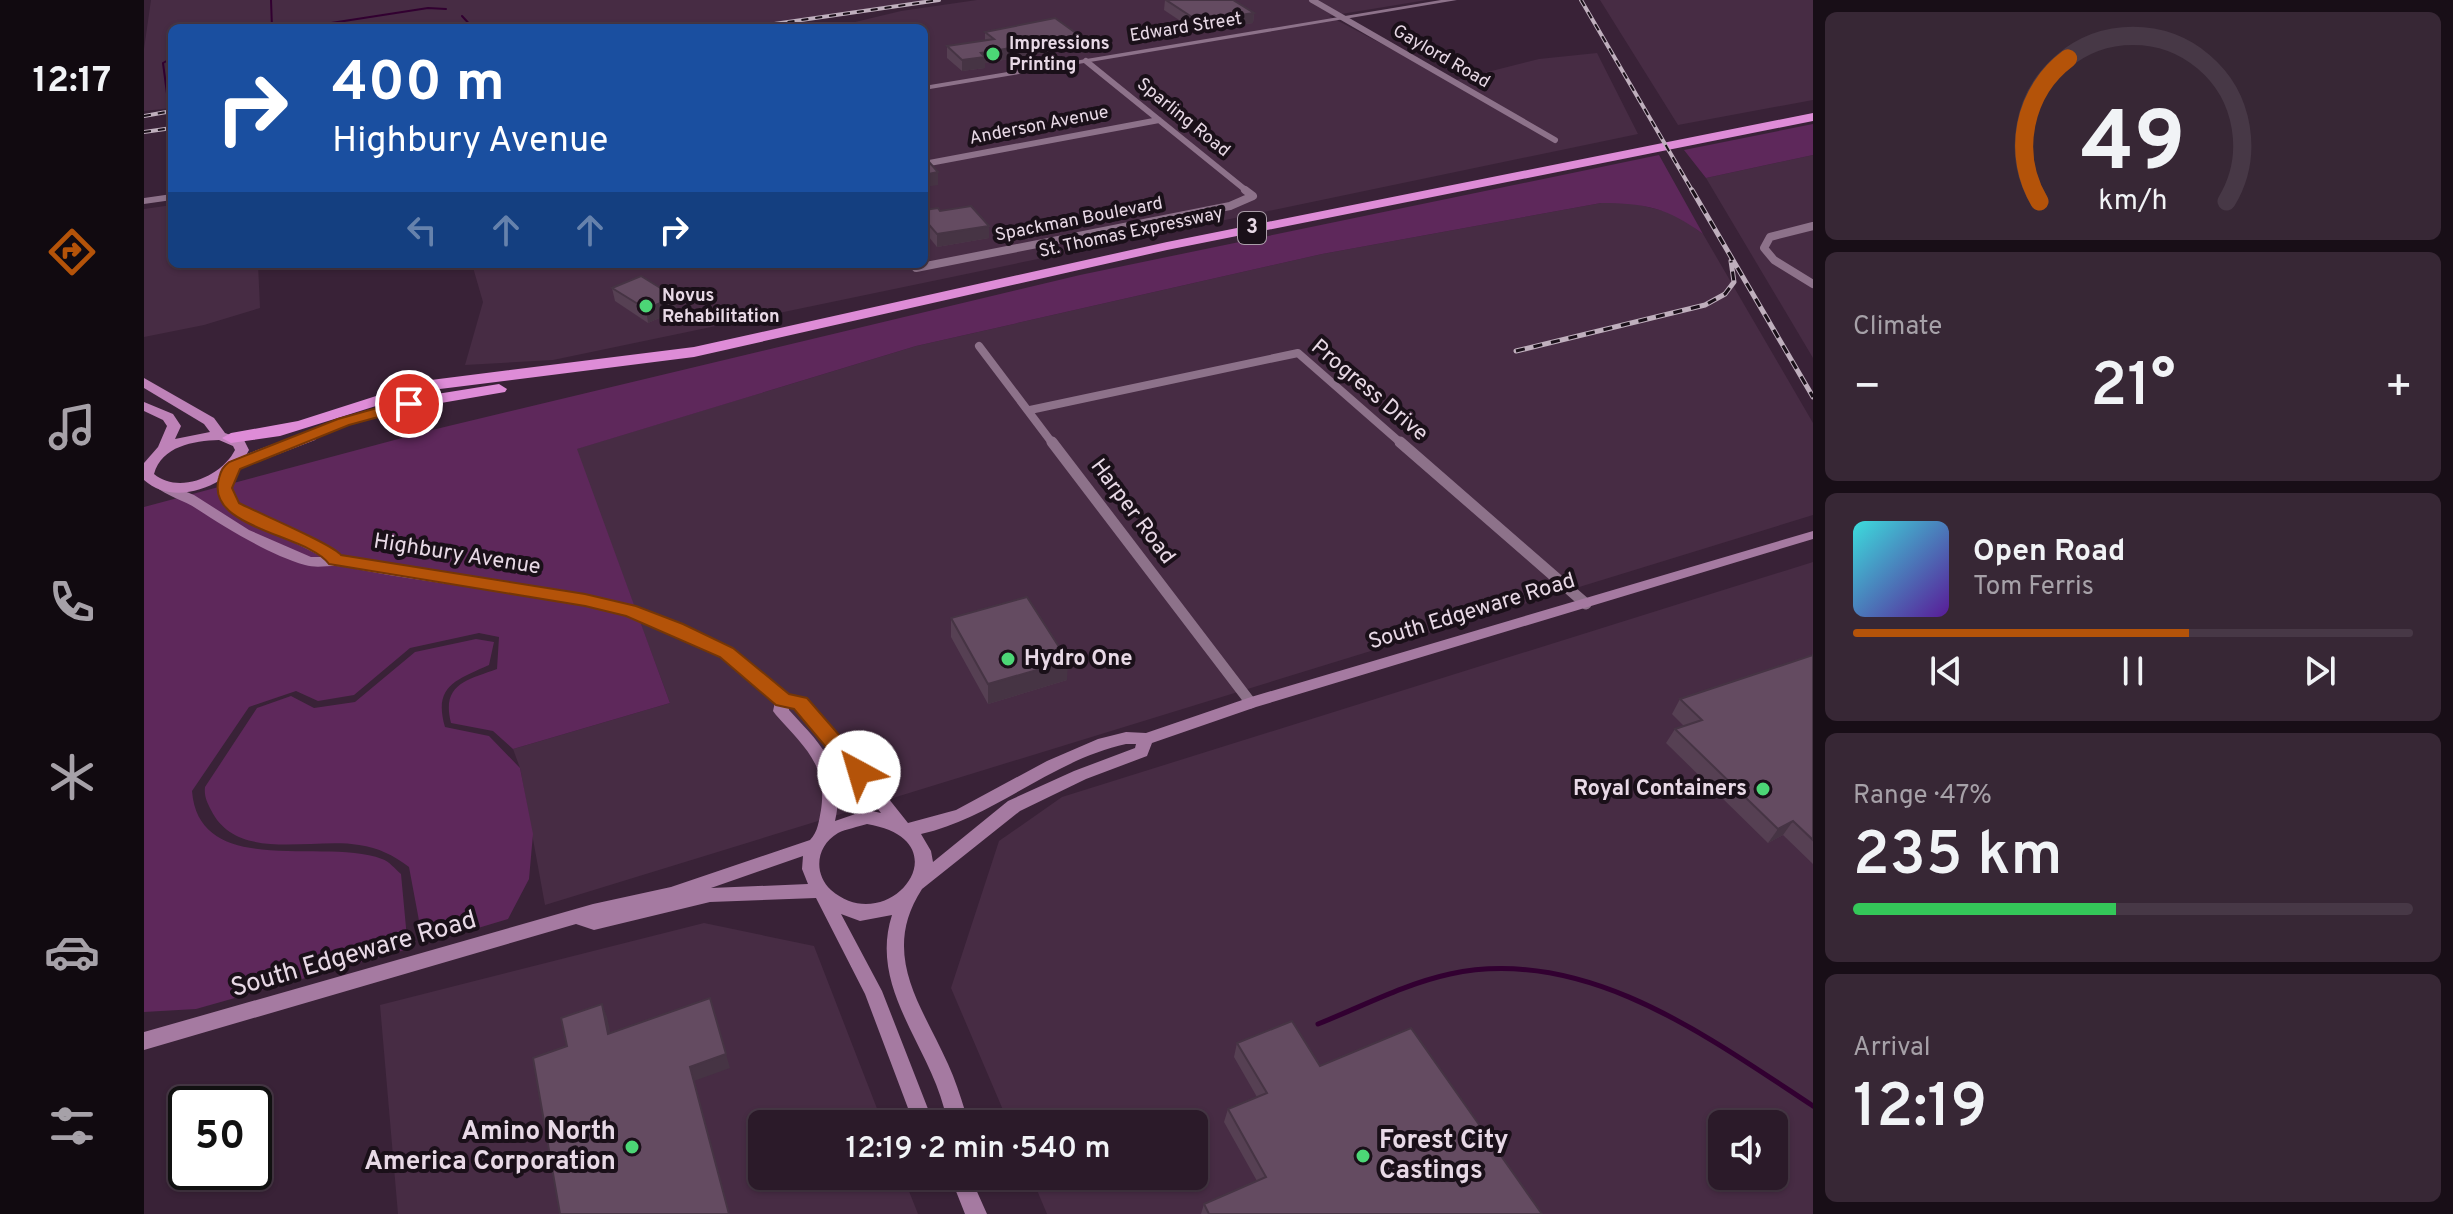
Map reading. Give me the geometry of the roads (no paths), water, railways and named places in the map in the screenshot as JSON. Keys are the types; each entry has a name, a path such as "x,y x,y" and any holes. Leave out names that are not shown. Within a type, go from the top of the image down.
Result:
{"highway":[{"name":"St. Thomas Expressway","path":"226,437 291,430 390,394 449,381 609,365 671,353 694,352 1138,252 1813,117"},
{"name":"St. Thomas Expressway","path":"232,468 343,422 389,408 430,399 674,363 694,352"}],"main road":[{"path":"144,382 209,421 226,437 239,443 242,450 232,468 205,482 189,486 160,486 147,475 154,458 164,450 191,438 226,437"},
{"path":"144,406 168,417 174,426 164,450"},
{"name":"Highbury Avenue","path":"232,468 224,488 232,506 286,534 329,551 336,560"},
{"name":"Highbury Avenue","path":"160,486 189,498 244,533 309,562 336,560 403,573 540,592 630,611 727,652 783,700 800,703 903,826"},
{"name":"South Edgeware Road","path":"903,826 961,816 1064,760 1130,735 1146,739 1251,703 1813,535"},
{"name":"Highbury Avenue","path":"783,700 781,711 828,767 833,781 832,798 820,840"},
{"name":"South Edgeware Road","path":"912,889 1014,806 1080,775 1141,752 1146,739"},
{"path":"919,1110 873,991 812,882 809,866 820,840 836,826 859,819 883,818 903,826 918,841 923,855 923,870 912,889 894,949 909,1006 940,1061 955,1110"},
{"name":"South Edgeware Road","path":"144,1041 630,902 671,894 820,840"},
{"path":"820,893 834,905 864,912 896,903 912,889"},
{"name":"South Edgeware Road","path":"579,918 594,922 710,895 820,893"},
{"path":"966,1190 976,1214"}],"street":[{"name":"Gaylord Road","path":"1312,0 1555,140"},
{"name":"Edward Street","path":"928,87 1454,0"},
{"name":"Sparling Road","path":"1086,61 1250,193 1253,196 1247,201"},
{"name":"Anderson Avenue","path":"928,163 1159,120"},
{"path":"144,201 168,198"},
{"name":"Spackman Boulevard","path":"928,263 1247,201"},
{"path":"1813,226 1770,237 1764,248 1774,260 1813,284"},
{"name":"Harper Road","path":"979,346 1251,703"},
{"name":"Progress Drive","path":"1030,410 1298,353 1586,604"}],"waterway":[{"path":"271,0 272,24"},
{"path":"325,24 428,8 446,9"},
{"path":"462,16 469,24"},
{"path":"168,60 163,63 168,101"},
{"path":"1318,1024 1399,990 1450,974 1500,968 1548,973 1596,985 1642,1003 1687,1026 1813,1106"}],"railway":[{"path":"774,24 939,0"},
{"path":"1581,0 1693,192"},
{"path":"144,116 168,112"},
{"path":"144,132 168,129"},
{"path":"1692,190 1813,397"},
{"path":"1516,351 1705,305 1725,294 1734,282 1731,261"}],"place":[{"name":"Impressions Printing","path":"993,54"},
{"name":"Novus Rehabilitation","path":"646,306"},
{"name":"Hydro One","path":"1008,659"},
{"name":"Royal Containers","path":"1763,789"},
{"name":"Amino North America Corporation","path":"632,1147"},
{"name":"Forest City Castings","path":"1363,1156"}]}
